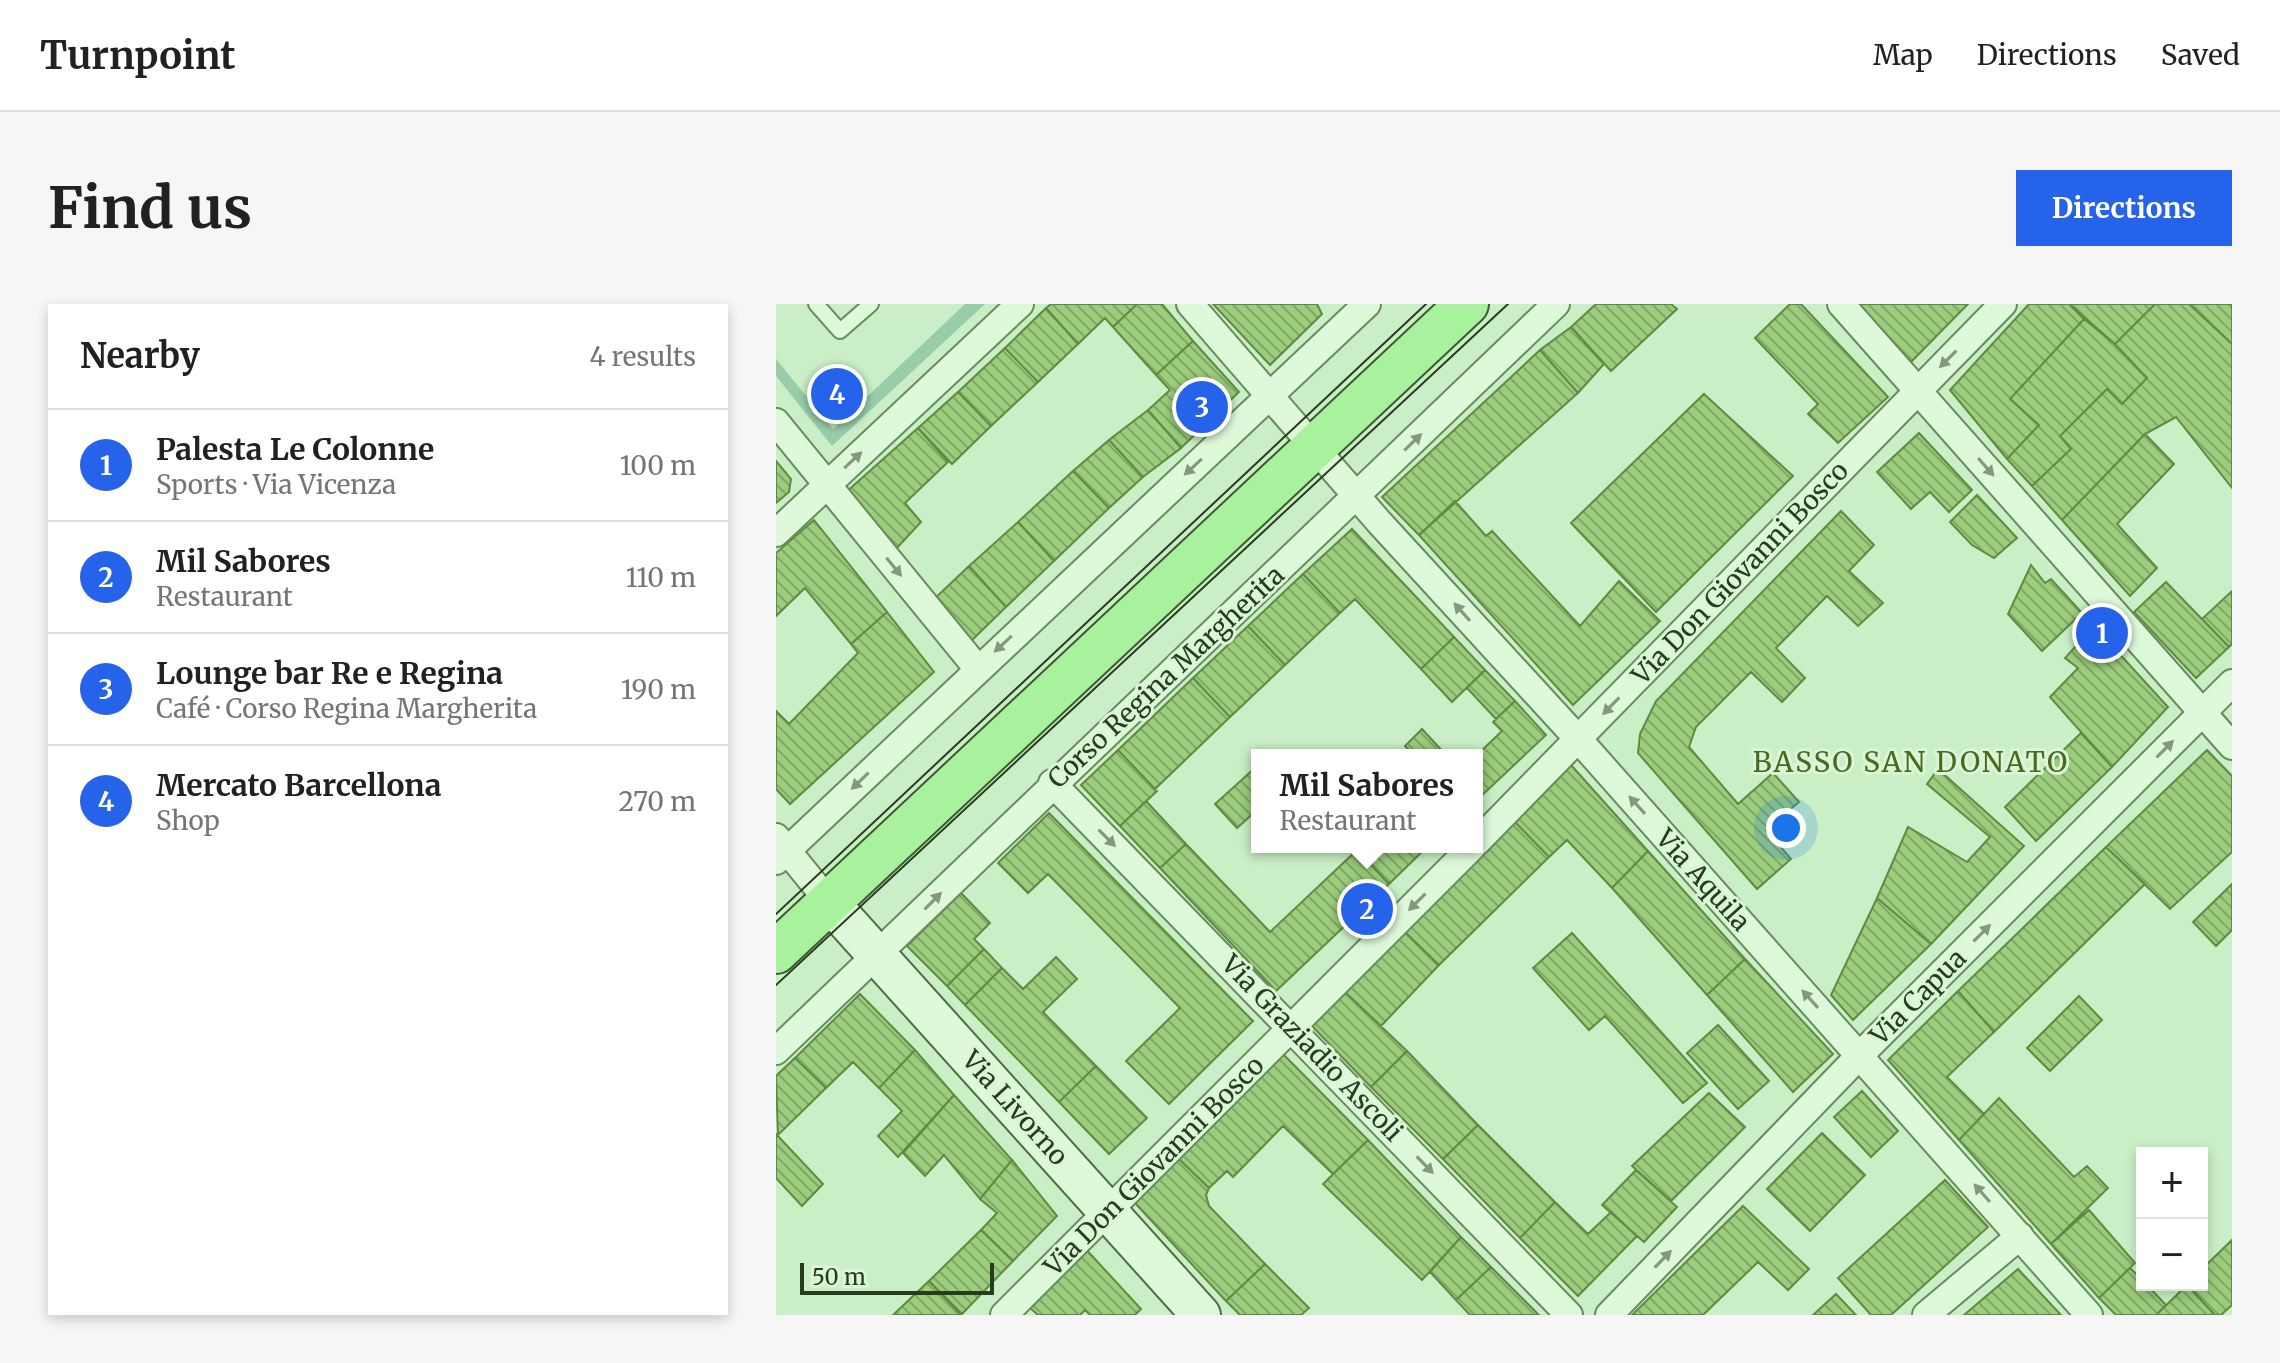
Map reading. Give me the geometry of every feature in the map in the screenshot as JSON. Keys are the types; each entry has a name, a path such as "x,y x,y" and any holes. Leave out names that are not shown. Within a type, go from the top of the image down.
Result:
{"main road":[{"path":"776,952 1467,304"}],"street":[{"path":"776,533 1020,304"},
{"name":"Via Aquila","path":"1190,304 1357,496 1579,740 2089,1315"},
{"path":"829,902 780,849 1367,304"},
{"name":"Corso Regina Margherita","path":"776,1051 1052,783 1556,304"},
{"path":"1841,304 2232,746"},
{"name":"Via Don Giovanni Bosco","path":"1483,836 2003,304"},
{"path":"776,422 977,668"},
{"name":"Via Capua","path":"1609,1315 1860,1055 2232,683"},
{"name":"Via Graziadio Ascoli","path":"1052,783 1293,1027 1569,1315"},
{"name":"Via Don Giovanni Bosco","path":"1004,1315 1466,853"},
{"name":"Via Livorno","path":"829,902 1201,1315"},
{"path":"1926,1315 2020,1236"}],"lane":[{"path":"816,304 840,331 871,304"}],"green space":[{"path":"965,304 985,304 832,446 776,376 776,359 833,429"}],"building":[{"path":"1051,304 1137,304 1113,327 1105,318 1078,344 1046,308"},
{"path":"1137,304 1162,304 1193,341 1156,375 1113,327"},
{"path":"1213,304 1317,304 1322,314 1270,365"},
{"path":"1596,304 1671,304 1677,309 1611,371 1571,327"},
{"path":"1790,304 1801,304 1888,397 1838,443 1808,414 1818,404 1755,338"},
{"path":"1855,304 1968,304 1911,362"},
{"path":"2029,304 2069,304 2084,319 2010,399 2039,425 2007,459 1950,390"},
{"path":"2069,304 2155,304 2115,344"},
{"path":"2155,304 2189,304 2232,344 2232,488 2176,417 2145,434 2062,520 2032,486 2071,449 2060,436 2107,389 2122,404 2147,378 2115,344"},
{"path":"2189,304 2232,304 2232,344"},
{"path":"1046,308 1078,344 1038,382 1005,348"},
{"path":"2084,319 2115,344 2147,378 2122,404 2107,389 2060,436 2071,449 2032,486 2007,459 2039,425 2010,399"},
{"path":"1571,327 1604,364 1578,393 1540,350"},
{"path":"1193,341 1239,392 1181,448 1148,410 1170,390 1156,375"},
{"path":"1005,348 1038,382 991,426 958,392"},
{"path":"1540,350 1578,393 1419,535 1382,497"},
{"path":"958,392 991,426 952,464 918,428"},
{"path":"1704,394 1793,476 1656,612 1571,523"},
{"path":"1148,410 1181,448 1143,477 1109,440"},
{"path":"918,428 948,462 905,503 921,522 895,550 845,493"},
{"path":"1919,433 1972,490 1949,512 1930,492 1911,509 1877,472"},
{"path":"2145,434 2174,464 2117,524 2157,568 2130,596 2062,520"},
{"path":"1109,440 1143,477 1109,508 1073,471"},
{"path":"776,461 791,479 789,492 776,503"},
{"path":"1073,471 1109,508 1054,561 1018,522"},
{"path":"1977,495 2017,538 1994,558 1972,545 1950,522"},
{"path":"1455,501 1486,536 1492,531 1580,626 1619,581 1660,621 1573,705 1419,535"},
{"path":"1841,511 1874,545 1849,571 1883,603 1858,626 1827,596 1776,648 1805,678 1782,702 1751,672 1696,727 1689,747 1738,804 1773,773 1799,802 1766,830 1791,859 1757,889 1638,753 1640,734 1656,701"},
{"path":"814,520 887,612 851,644 805,588 776,616 776,553"},
{"path":"1018,522 1054,561 1006,607 969,566"},
{"path":"1352,529 1454,637 1421,669 1355,599 1340,613 1303,574"},
{"path":"2031,565 2045,583 2051,579 2082,613 2042,651 2008,614"},
{"path":"969,566 1006,607 967,645 932,601"},
{"path":"1303,574 1340,613 1285,665 1248,626"},
{"path":"2166,582 2229,647 2196,678 2134,612"},
{"path":"2232,591 2232,644 2229,647 2202,619"},
{"path":"887,612 934,672 790,804 776,789 776,711 789,724 858,653 851,644"},
{"path":"1248,626 1285,665 1230,717 1193,678"},
{"path":"2094,626 2168,707 2112,767 2050,697 2078,668 2065,658"},
{"path":"1454,637 1485,670 1452,702 1421,669"},
{"path":"1485,670 1515,701 1496,719 1467,688"},
{"path":"1193,678 1230,717 1155,789 1118,750"},
{"path":"1515,701 1546,735 1483,794 1483,749 1502,731 1493,722"},
{"path":"1422,729 1440,749 1408,749 1405,746"},
{"path":"2081,733 2112,767 2036,841 2005,807"},
{"path":"1118,750 1157,791 1120,826 1081,785"},
{"path":"2207,750 2232,776 2232,852 2170,909 2106,847"},
{"path":"1571,765 1648,851 1612,888 1567,840 1549,857 1514,821"},
{"path":"1938,769 2024,846 1931,944 1877,898 1908,827 1967,862 1990,837 1927,784"},
{"path":"1251,771 1251,815 1237,828 1215,804"},
{"path":"1146,801 1186,844 1160,868 1120,826"},
{"path":"1049,813 1253,1021 1169,1104 1126,1061 1180,1008 1048,874 1028,893 998,863"},
{"path":"1514,821 1549,857 1439,965 1402,929"},
{"path":"1186,844 1270,932 1354,853 1360,853 1389,884 1276,991 1160,868"},
{"path":"2106,847 2145,884 1994,1032 1958,991"},
{"path":"1648,851 1745,959 1707,995 1612,888"},
{"path":"1360,853 1421,853 1389,884"},
{"path":"2232,884 2232,930 2216,946 2193,922"},
{"path":"961,893 990,923 974,939 984,949 947,986 907,946"},
{"path":"1877,898 1931,944 1853,1020 1831,995"},
{"path":"1402,929 1439,965 1381,1026 1344,991"},
{"path":"1572,933 1707,1083 1683,1103 1605,1016 1589,1030 1533,968"},
{"path":"984,949 1002,968 965,1005 947,986"},
{"path":"1056,957 1077,979 1043,1012 1096,1066 1059,1102 965,1005 1002,968 1023,989"},
{"path":"1745,959 1833,1054 1793,1092 1707,995"},
{"path":"1344,991 1407,1051 1371,1087 1310,1024"},
{"path":"1958,991 1994,1032 1947,1077 1984,1114 1959,1140 1888,1060"},
{"path":"860,994 915,1050 879,1088 853,1062 826,1088 795,1058"},
{"path":"2079,996 2102,1020 2050,1071 2027,1048"},
{"path":"1718,1025 1769,1081 1738,1109 1687,1053"},
{"path":"915,1050 954,1095 898,1157 878,1136 902,1111 879,1088"},
{"path":"1407,1051 1478,1125 1443,1159 1371,1087"},
{"path":"1282,1053 1368,1140 1333,1174 1283,1126 1233,1177 1227,1171 1209,1188 1179,1159"},
{"path":"795,1058 826,1088 778,1135 776,1076"},
{"path":"1096,1066 1147,1118 1109,1154 1059,1102"},
{"path":"1862,1091 1898,1131 1871,1157 1834,1117"},
{"path":"1709,1093 1745,1127 1671,1201 1632,1166"},
{"path":"954,1095 1012,1160 980,1199 944,1155 925,1176 903,1153"},
{"path":"1999,1098 2074,1177 2087,1166 2108,1188 2051,1244 1959,1140"},
{"path":"1478,1125 1555,1202 1520,1238 1443,1159"},
{"path":"1822,1133 1865,1175 1810,1231 1767,1189"},
{"path":"776,1134 823,1184 802,1206 776,1178"},
{"path":"1368,1140 1461,1237 1422,1280 1323,1184"},
{"path":"1179,1159 1209,1188 1206,1195 1209,1206 1265,1264 1226,1301 1134,1202"},
{"path":"1012,1160 1057,1216 1013,1261 981,1230 997,1213 980,1199"},
{"path":"1636,1170 1677,1207 1644,1242 1602,1205"},
{"path":"1945,1180 1988,1227 1891,1315 1871,1315 1838,1278"},
{"path":"1555,1202 1588,1234 1611,1212 1637,1236 1578,1296 1520,1238"},
{"path":"1743,1206 1809,1269 1788,1290 1758,1262 1703,1315 1632,1315"},
{"path":"2089,1210 2135,1263 2099,1298 2051,1244"},
{"path":"981,1230 1013,1261 962,1314 929,1281"},
{"path":"1461,1237 1491,1267 1456,1300 1430,1272"},
{"path":"2232,1240 2232,1305 2221,1315 2215,1315 2193,1291 2208,1291 2208,1263"},
{"path":"1082,1245 1141,1309 1135,1315 1090,1315 1085,1310 1080,1315 1038,1315 1023,1302"},
{"path":"1265,1264 1309,1308 1301,1315 1240,1315 1226,1301"},
{"path":"1491,1267 1539,1315 1470,1315 1456,1300"},
{"path":"2130,1268 2136,1274 2136,1291 2153,1291 2166,1305 2156,1315 2116,1315 2099,1298"},
{"path":"2018,1269 2061,1315 1964,1315"},
{"path":"929,1281 961,1315 893,1315"},
{"path":"2181,1291 2193,1291 2213,1313 2211,1315 2156,1315"},
{"path":"1836,1294 1856,1315 1813,1315"}],"tram line":[{"path":"776,914 1426,304"},
{"path":"776,985 1508,304"}],"place":[{"name":"Mercato Barcellona","path":"837,394"},
{"name":"Lounge bar Re e Regina","path":"1202,407"},
{"name":"Palesta Le Colonne","path":"2102,633"},
{"name":"Mil Sabores","path":"1367,909"}],"district":[{"name":"BASSO SAN DONATO","path":"1911,762"}]}
